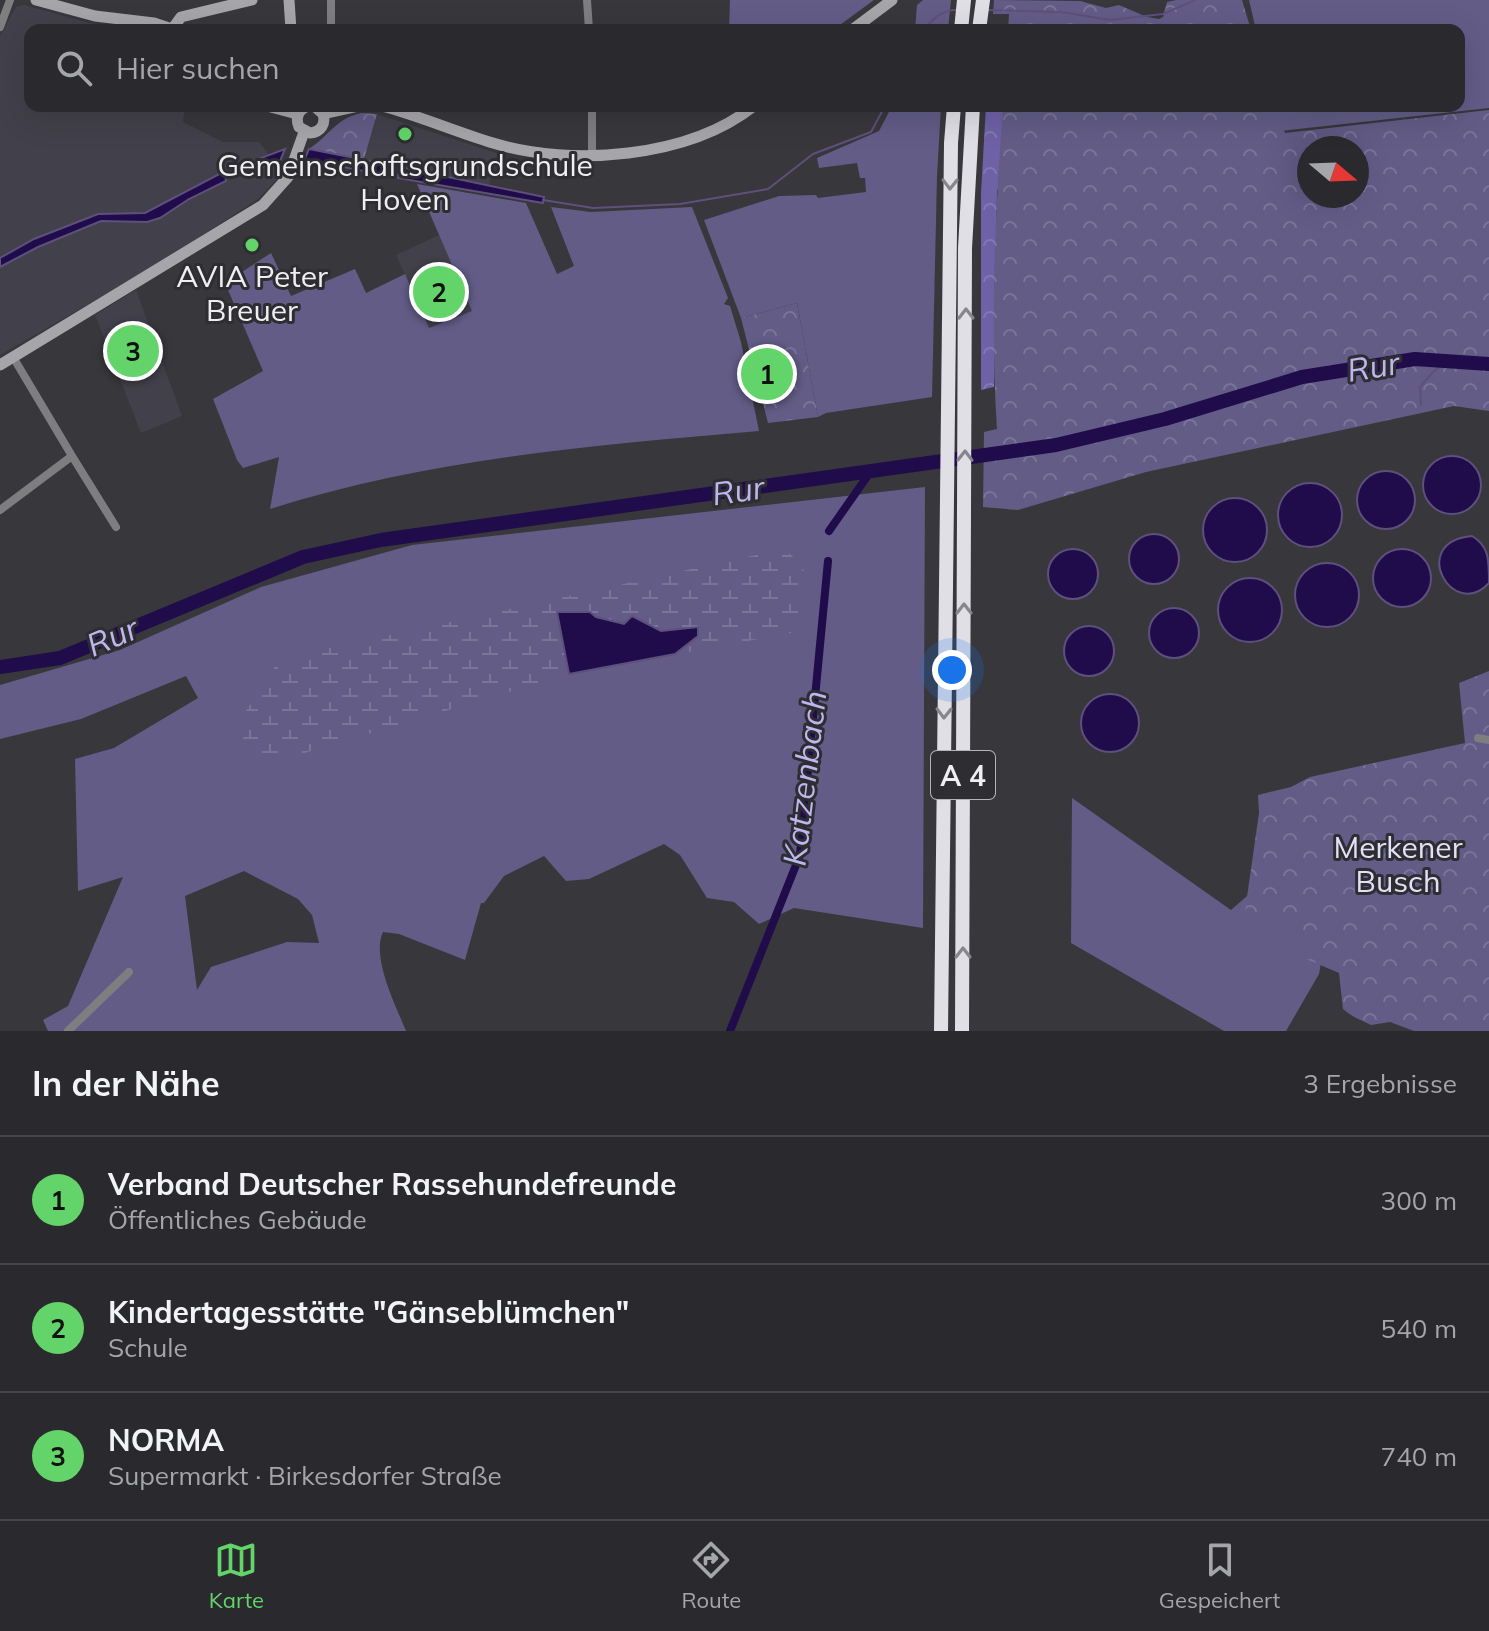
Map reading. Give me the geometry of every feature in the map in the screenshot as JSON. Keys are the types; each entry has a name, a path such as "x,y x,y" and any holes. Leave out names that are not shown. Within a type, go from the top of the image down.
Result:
{"highway":[{"path":"961,24 964,0"},
{"path":"980,24 983,0"},
{"name":"A 4","path":"941,1031 946,397 954,112"},
{"name":"A 4","path":"962,1031 965,248 973,112"}],"main road":[{"path":"36,0 95,16 157,24"},
{"path":"177,24 181,17 252,0"},
{"path":"289,0 291,24"},
{"path":"860,24 892,0"},
{"path":"310,112 297,123 304,132 310,133 319,130 324,123 316,112"},
{"path":"400,112 495,144 538,154 592,155 652,149 688,141 723,127 745,112"},
{"path":"0,365 263,205 288,177 304,132"}],"street":[{"path":"0,27 10,0"},
{"path":"331,0 331,24"},
{"path":"587,0 589,24"},
{"path":"592,112 592,155"},
{"path":"13,357 116,527"},
{"path":"0,510 72,456"},
{"path":"1478,738 1489,740"},
{"path":"68,1031 129,972"}],"shaded area":[{"path":"24,5 99,24 24,24 24,112 184,112 183,122 223,142 259,142 281,170 258,199 153,267 0,355 0,36 16,7"},
{"name":"Gemeinschaftsgrundschule Hoven","path":"377,114 499,154 489,185 364,159"},
{"path":"285,149 280,161 251,171 248,163"},
{"path":"309,149 395,166 393,177 305,159"},
{"path":"400,167 544,197 543,203 398,178"},
{"path":"225,171 226,181 160,218 147,222 101,221 38,247 0,267 0,258 34,239 98,214 145,213"},
{"path":"439,235 473,311 429,328 396,255"},
{"path":"136,290 182,416 141,433 95,315"},
{"path":"1452,456 1472,465 1481,485 1472,505 1452,514 1432,505 1423,485 1432,465"},
{"path":"1386,471 1406,480 1415,500 1406,520 1386,529 1366,520 1357,500 1366,480"},
{"path":"1310,483 1322,485 1333,492 1340,503 1340,527 1333,538 1322,545 1310,547 1298,545 1287,538 1280,527 1278,515 1280,503 1287,492 1298,485"},
{"path":"1235,498 1247,500 1258,507 1265,518 1265,542 1258,553 1247,560 1235,562 1223,560 1212,553 1205,542 1203,530 1205,518 1212,507 1223,500"},
{"path":"1144,535 1164,535 1178,549 1178,569 1164,583 1144,583 1130,569 1130,549"},
{"path":"1472,536 1482,544 1487,554 1489,583 1475,592 1462,593 1451,587 1439,564 1442,551 1453,541"},
{"path":"1402,549 1422,558 1431,578 1422,598 1402,607 1382,598 1373,578 1382,558"},
{"path":"1063,550 1083,550 1097,564 1097,584 1083,598 1063,598 1049,584 1049,564"},
{"path":"1327,563 1339,565 1350,572 1357,583 1357,607 1350,618 1339,625 1327,627 1315,625 1304,618 1297,607 1295,595 1297,583 1304,572 1315,565"},
{"path":"1250,578 1262,580 1273,587 1280,598 1280,622 1273,633 1262,640 1250,642 1238,640 1227,633 1220,622 1218,610 1220,598 1227,587 1238,580"},
{"path":"1164,609 1184,609 1198,623 1198,643 1184,657 1164,657 1150,643 1150,623"},
{"path":"557,612 590,612 596,617 624,624 632,616 661,631 698,627 698,636 675,654 569,674"},
{"path":"1079,627 1099,627 1113,641 1113,661 1099,675 1079,675 1065,661 1065,641"},
{"path":"1110,694 1130,703 1139,723 1130,743 1110,752 1090,743 1081,723 1090,703"}],"green space":[{"path":"730,0 874,0 841,24 729,24"},
{"path":"923,0 951,0 949,24 915,24 917,5"},
{"path":"994,0 1080,1 1106,8 1119,5 1159,19 1163,17 1167,2 1242,0 1249,24 1008,24 1009,14 993,14"},
{"path":"1249,0 1489,0 1489,108 1465,111 1465,24 1255,24"},
{"path":"1489,110 1489,411 1454,406 1146,472 1018,510 983,507 984,432 997,429 994,308 1003,112 1278,112 1285,133"},
{"path":"889,112 941,112 932,397 826,413 818,417 797,303 741,318 704,220 779,196 816,195 818,198 866,192 865,178 860,178 857,163 819,168 817,158 879,131"},
{"path":"986,112 1254,112 997,190 994,387 981,390 981,193"},
{"path":"1275,112 1453,112 1280,131"},
{"path":"362,113 377,114 364,159 309,149 339,123"},
{"path":"417,184 526,203 557,274 574,266 551,207 591,212 692,207 728,298 724,304 730,306 741,342 759,431 512,456 390,478 270,509 279,457 243,468 213,399 263,371 225,283 271,253 291,296 355,269 366,293 405,274 429,328 472,311"},
{"path":"797,303 818,417 768,423 741,318"},
{"path":"925,487 923,928 794,908 759,924 734,902 707,898 680,855 664,844 589,879 566,881 544,856 504,876 481,903 465,960 399,934 383,932 380,942 382,968 406,1031 48,1031 43,1020 68,1006 123,877 78,891 75,759 114,748 198,698 186,676 81,719 0,739 0,685 120,650 261,587 412,545","holes":["244,871 298,899 312,915 319,943 287,942 211,967 197,990 185,896"]},
{"path":"783,549 804,565 796,632 569,674 261,766 243,743 244,714 280,659"},
{"name":"Merkener Busch","path":"1489,671 1489,1031 1414,1031 1390,1022 1371,1025 1343,1009 1339,973 1304,958 1312,934 1269,920 1244,918 1259,813 1258,795 1291,787 1310,777 1465,743 1459,683"},
{"path":"1072,798 1231,910 1263,882 1328,923 1319,974 1286,1031 1224,1031 1071,943"}],"waterway":[{"path":"986,10 1061,12 1110,20 1163,14 1195,0"},
{"path":"930,24 938,16 956,10"},
{"path":"543,200 593,208 680,204 768,189 813,154 871,132 882,112"},
{"name":"Rur","path":"0,667 60,658 303,557 381,540 1056,445 1165,419 1302,377 1415,359 1489,364"},
{"path":"1421,405 1420,387 1447,361"},
{"name":"Katzenbach","path":"829,531 871,471"},
{"name":"Katzenbach","path":"730,1031 800,855 828,561"}],"place":[{"name":"Gemeinschaftsgrundschule Hoven","path":"405,134"},
{"name":"AVIA Peter Breuer","path":"252,245"},
{"name":"Kindertagesstätte \"Gänseblümchen\"","path":"439,292"},
{"name":"NORMA","path":"133,351"},
{"name":"Verband Deutscher Rassehundefreunde","path":"767,374"}]}
